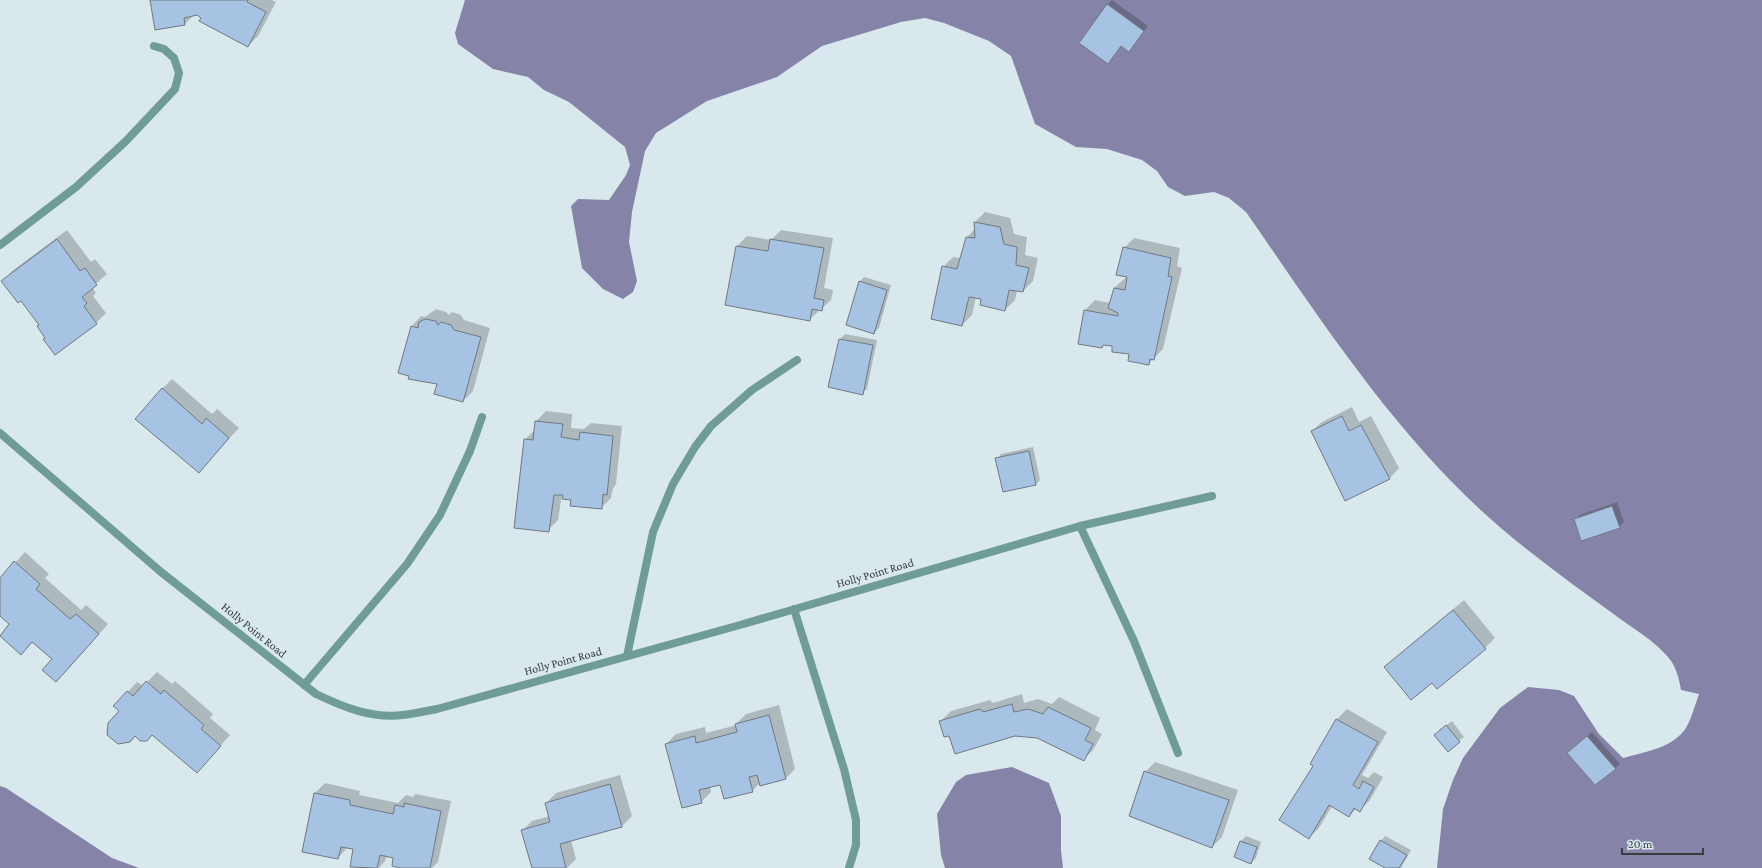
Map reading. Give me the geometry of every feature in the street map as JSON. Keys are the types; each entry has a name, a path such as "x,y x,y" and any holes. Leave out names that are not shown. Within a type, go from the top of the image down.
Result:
{"street":[{"path":"0,245 76,187 126,141 175,89 179,73 174,58 164,49 154,46"},
{"path":"627,656 653,532 673,484 695,447 711,426 752,390 797,360"},
{"path":"304,685 407,564 440,515 470,451 482,417"},
{"name":"Holly Point Road","path":"0,433 161,572 316,694 343,707 366,713 401,715 437,709 794,609 1080,526 1212,496"},
{"path":"1080,526 1134,641 1178,754"},
{"path":"794,609 844,769 856,820 856,845 849,868"}],"water":[{"path":"465,0 1762,0 1762,868 1437,868 1443,809 1453,780 1463,758 1500,708 1528,687 1559,690 1574,696 1599,734 1623,758 1658,748 1675,739 1687,726 1699,694 1681,690 1673,664 1657,646 1562,577 1529,551 1486,515 1447,477 1410,436 1375,393 1341,348 1246,212 1229,198 1214,192 1185,196 1168,187 1157,171 1142,160 1107,149 1076,147 1035,124 1011,56 989,41 944,23 925,18 901,22 822,46 777,77 707,101 656,133 645,151 632,212 629,242 637,281 633,292 623,299 603,289 582,268 571,206 578,199 609,200 626,175 630,165 625,147 569,102 544,90 528,77 493,69 458,44 455,33"},
{"path":"1012,767 1049,783 1061,816 1061,850 1063,868 945,868 941,855 937,814 956,782 966,775"},
{"path":"0,786 6,788 112,858 139,868 0,868"}],"building":[{"path":"150,0 248,0 247,2 266,12 248,47 199,21 201,18 197,15 184,18 185,25 155,30"},
{"path":"1107,4 1144,31 1129,52 1121,46 1108,64 1079,43"},
{"path":"974,222 1000,227 1004,244 1017,247 1016,265 1029,268 1023,292 1009,290 1005,311 980,305 981,299 969,297 962,326 931,319 942,266 957,269 966,237 975,238"},
{"path":"57,239 80,271 85,268 97,285 82,297 87,303 84,306 97,324 55,355 43,339 45,338 37,326 39,325 21,301 18,303 1,281"},
{"path":"770,239 824,248 814,298 824,300 822,311 812,309 810,321 725,305 736,246 768,251"},
{"path":"1123,247 1171,258 1168,276 1172,277 1154,360 1150,359 1149,365 1128,361 1129,354 1112,352 1112,346 1103,345 1102,348 1078,344 1084,310 1118,316 1118,313 1108,308 1114,288 1125,290 1127,277 1116,275"},
{"path":"859,281 887,290 874,334 846,325"},
{"path":"425,319 436,321 438,325 441,322 451,325 454,330 481,337 463,402 434,394 437,384 408,379 409,376 398,373 411,326 418,328 419,322"},
{"path":"839,339 873,345 863,395 828,387"},
{"path":"162,388 202,424 206,418 229,438 199,473 135,419"},
{"path":"1342,416 1349,431 1361,425 1390,479 1345,501 1311,431"},
{"path":"535,421 563,424 561,437 579,440 580,432 613,436 607,495 603,494 602,509 570,506 571,500 562,499 563,495 554,495 549,532 514,528 524,439 533,440"},
{"path":"1029,451 1036,485 1003,492 995,458"},
{"path":"1612,506 1620,528 1581,541 1574,519"},
{"path":"14,561 40,584 36,589 70,619 76,614 99,634 56,682 42,670 52,659 32,642 21,655 0,636 9,624 0,616 0,578"},
{"path":"1453,610 1486,649 1437,689 1432,683 1411,700 1384,667"},
{"path":"146,681 161,694 164,690 204,725 201,729 221,746 197,773 152,735 147,741 140,741 135,736 130,742 118,744 107,735 108,723 119,711 113,706 127,691 133,696"},
{"path":"1012,704 1014,712 1028,709 1043,714 1048,707 1091,728 1085,740 1093,744 1084,761 1037,738 1015,736 955,754 949,736 944,737 939,721 980,709 983,712"},
{"path":"769,715 786,779 760,786 757,775 749,777 753,792 724,799 720,785 699,790 702,803 682,808 665,744 695,736 696,743 737,732 735,724"},
{"path":"1336,719 1378,742 1353,785 1359,789 1363,781 1374,787 1360,812 1354,808 1349,817 1329,805 1309,839 1279,820 1313,766 1310,764"},
{"path":"1446,725 1460,742 1448,752 1434,735"},
{"path":"1587,736 1616,769 1595,785 1567,753"},
{"path":"1144,771 1229,800 1212,848 1129,816"},
{"path":"610,784 622,827 560,844 566,868 532,868 521,830 550,822 545,803"},
{"path":"314,793 350,800 350,805 393,814 395,805 404,807 404,803 441,811 430,868 401,868 392,866 393,858 380,855 377,868 350,867 353,849 341,847 338,859 302,852"},
{"path":"1380,840 1407,855 1399,868 1385,868 1369,859"},
{"path":"1240,841 1257,847 1251,864 1234,857"}]}
